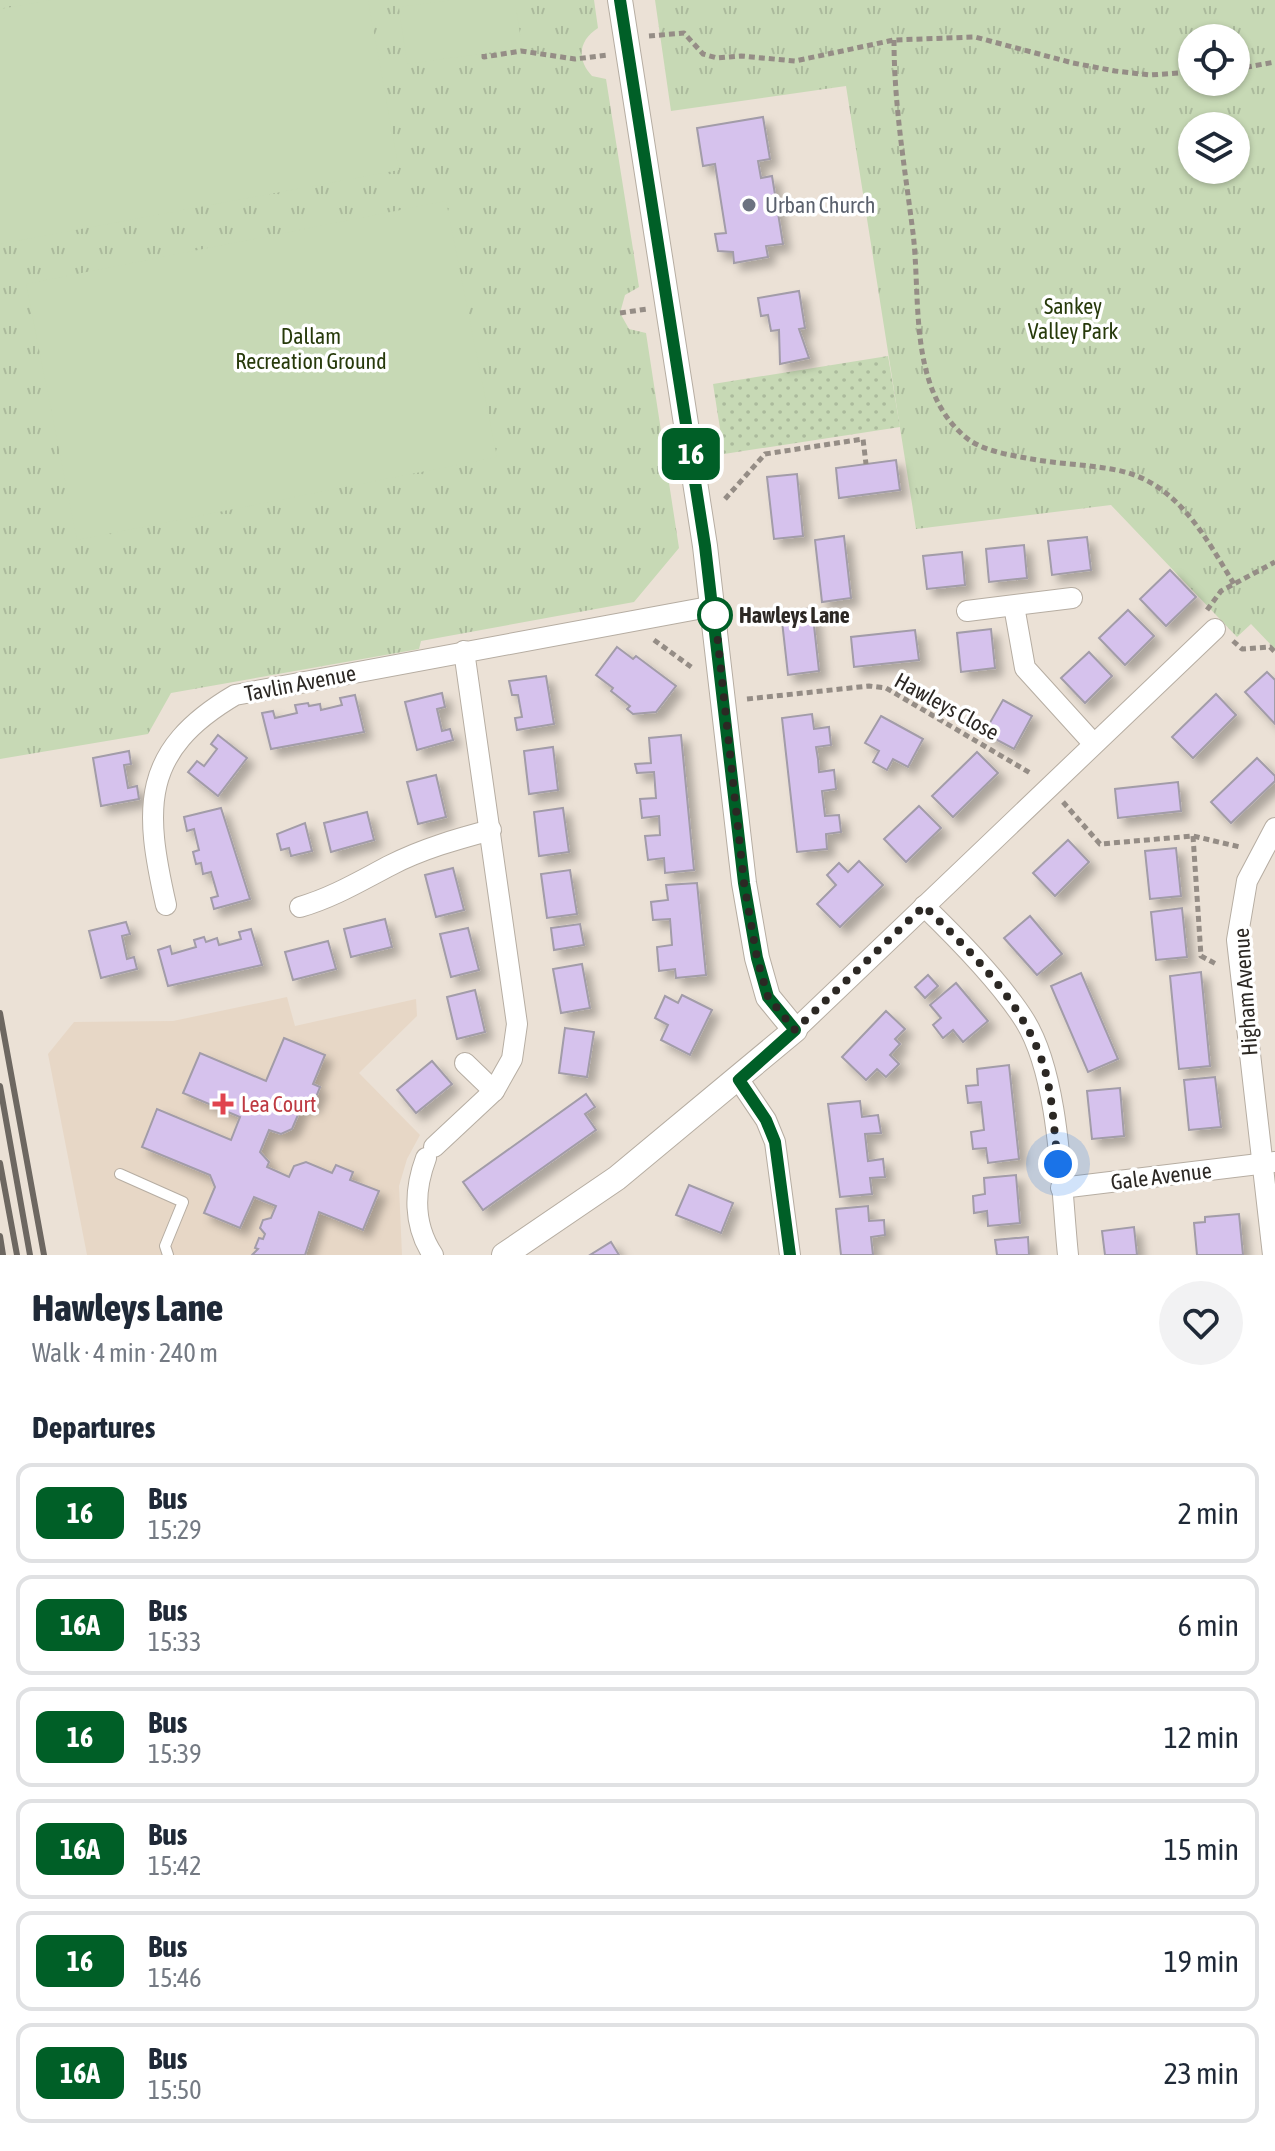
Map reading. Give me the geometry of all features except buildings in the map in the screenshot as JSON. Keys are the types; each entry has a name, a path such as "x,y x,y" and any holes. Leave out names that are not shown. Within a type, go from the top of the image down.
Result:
{"street":[{"path":"620,0 714,606 744,883 762,981 768,997 795,1030"},
{"path":"967,611 1072,598"},
{"name":"Tavlin Avenue","path":"166,905 152,846 151,810 160,773 188,727 235,695 714,606"},
{"path":"1014,606 1025,668 1093,743"},
{"path":"521,1251 739,1080 795,1030 1215,629"},
{"path":"433,1255 423,1238 417,1206 417,1190 430,1153 494,1091 512,1059 517,1024 464,651"},
{"name":"Higham Avenue","path":"1268,1162 1240,986 1237,940 1247,881 1275,828"},
{"path":"300,907 338,895 392,864 452,840 491,830"},
{"path":"924,906 997,987 1032,1036 1045,1070 1068,1255"},
{"path":"465,1063 494,1091"},
{"path":"739,1080 766,1120 775,1142 790,1255"},
{"path":"1268,1162 1273,1255"},
{"name":"Gale Avenue","path":"1061,1188 1268,1162"}],"lane":[{"path":"120,1174 183,1202 165,1246 168,1255"}],"path":[{"path":"649,36 684,33 703,54 717,58 741,54 795,61 894,40 975,37 1115,71 1150,75 1178,73"},
{"path":"894,40 898,132 914,237 918,327 929,374 952,422 977,444 1006,454 1118,470 1150,481 1179,503 1200,528 1234,584"},
{"path":"484,54 484,57 521,51 575,59 608,55"},
{"path":"1250,66 1275,62"},
{"path":"620,313 647,309"},
{"path":"725,499 765,454 863,439 866,464"},
{"path":"1208,605 1234,584 1275,562"},
{"path":"1215,629 1242,649 1270,647 1275,652"},
{"path":"642,631 702,675"},
{"name":"Hawleys Close","path":"725,701 869,686 886,688 1021,766 1049,786 1100,844 1193,836"},
{"path":"1240,986 1227,971 1201,956 1193,836 1260,852"}],"shaded area":[{"name":"Lea Court","path":"287,997 295,1026 416,999 417,1016 359,1073 420,1135 407,1159 399,1186 402,1255 87,1255 48,1054 74,1022 173,1021"}],"green space":[{"name":"Dallam Recreation Ground","path":"0,0 594,0 598,28 587,38 582,57 592,76 606,79 639,287 625,295 620,313 629,329 646,333 679,548 634,602 421,641 419,649 171,693 148,734 0,759"},
{"path":"51,0 368,0 399,170 0,244 0,9"},
{"path":"452,0 515,0 522,48 407,64 399,7"},
{"name":"Sankey Valley Park","path":"655,0 1275,0 1275,649 1251,624 1237,637 1111,505 916,529 846,86 671,111"},
{"path":"446,201 497,457 77,540 26,284"},
{"path":"888,356 900,427 724,454 713,384"}],"railway":[{"path":"0,1013 44,1255"},
{"path":"0,1086 30,1255"},
{"path":"0,1163 17,1255"},
{"path":"0,1236 3,1255"}],"bus line":[{"name":"16","path":"620,0 714,606 744,883 762,981 768,997 795,1030 739,1080 766,1120 775,1142 790,1255"}],"place":[{"name":"Urban Church","path":"749,205"},
{"name":"Hawleys Lane","path":"715,615"},
{"name":"Lea Court","path":"223,1104"}],"route":[{"path":"715,615 714,606 744,883 757,958 768,997 795,1030 924,906 951,933 1024,1020 1045,1070 1058,1164"}]}
